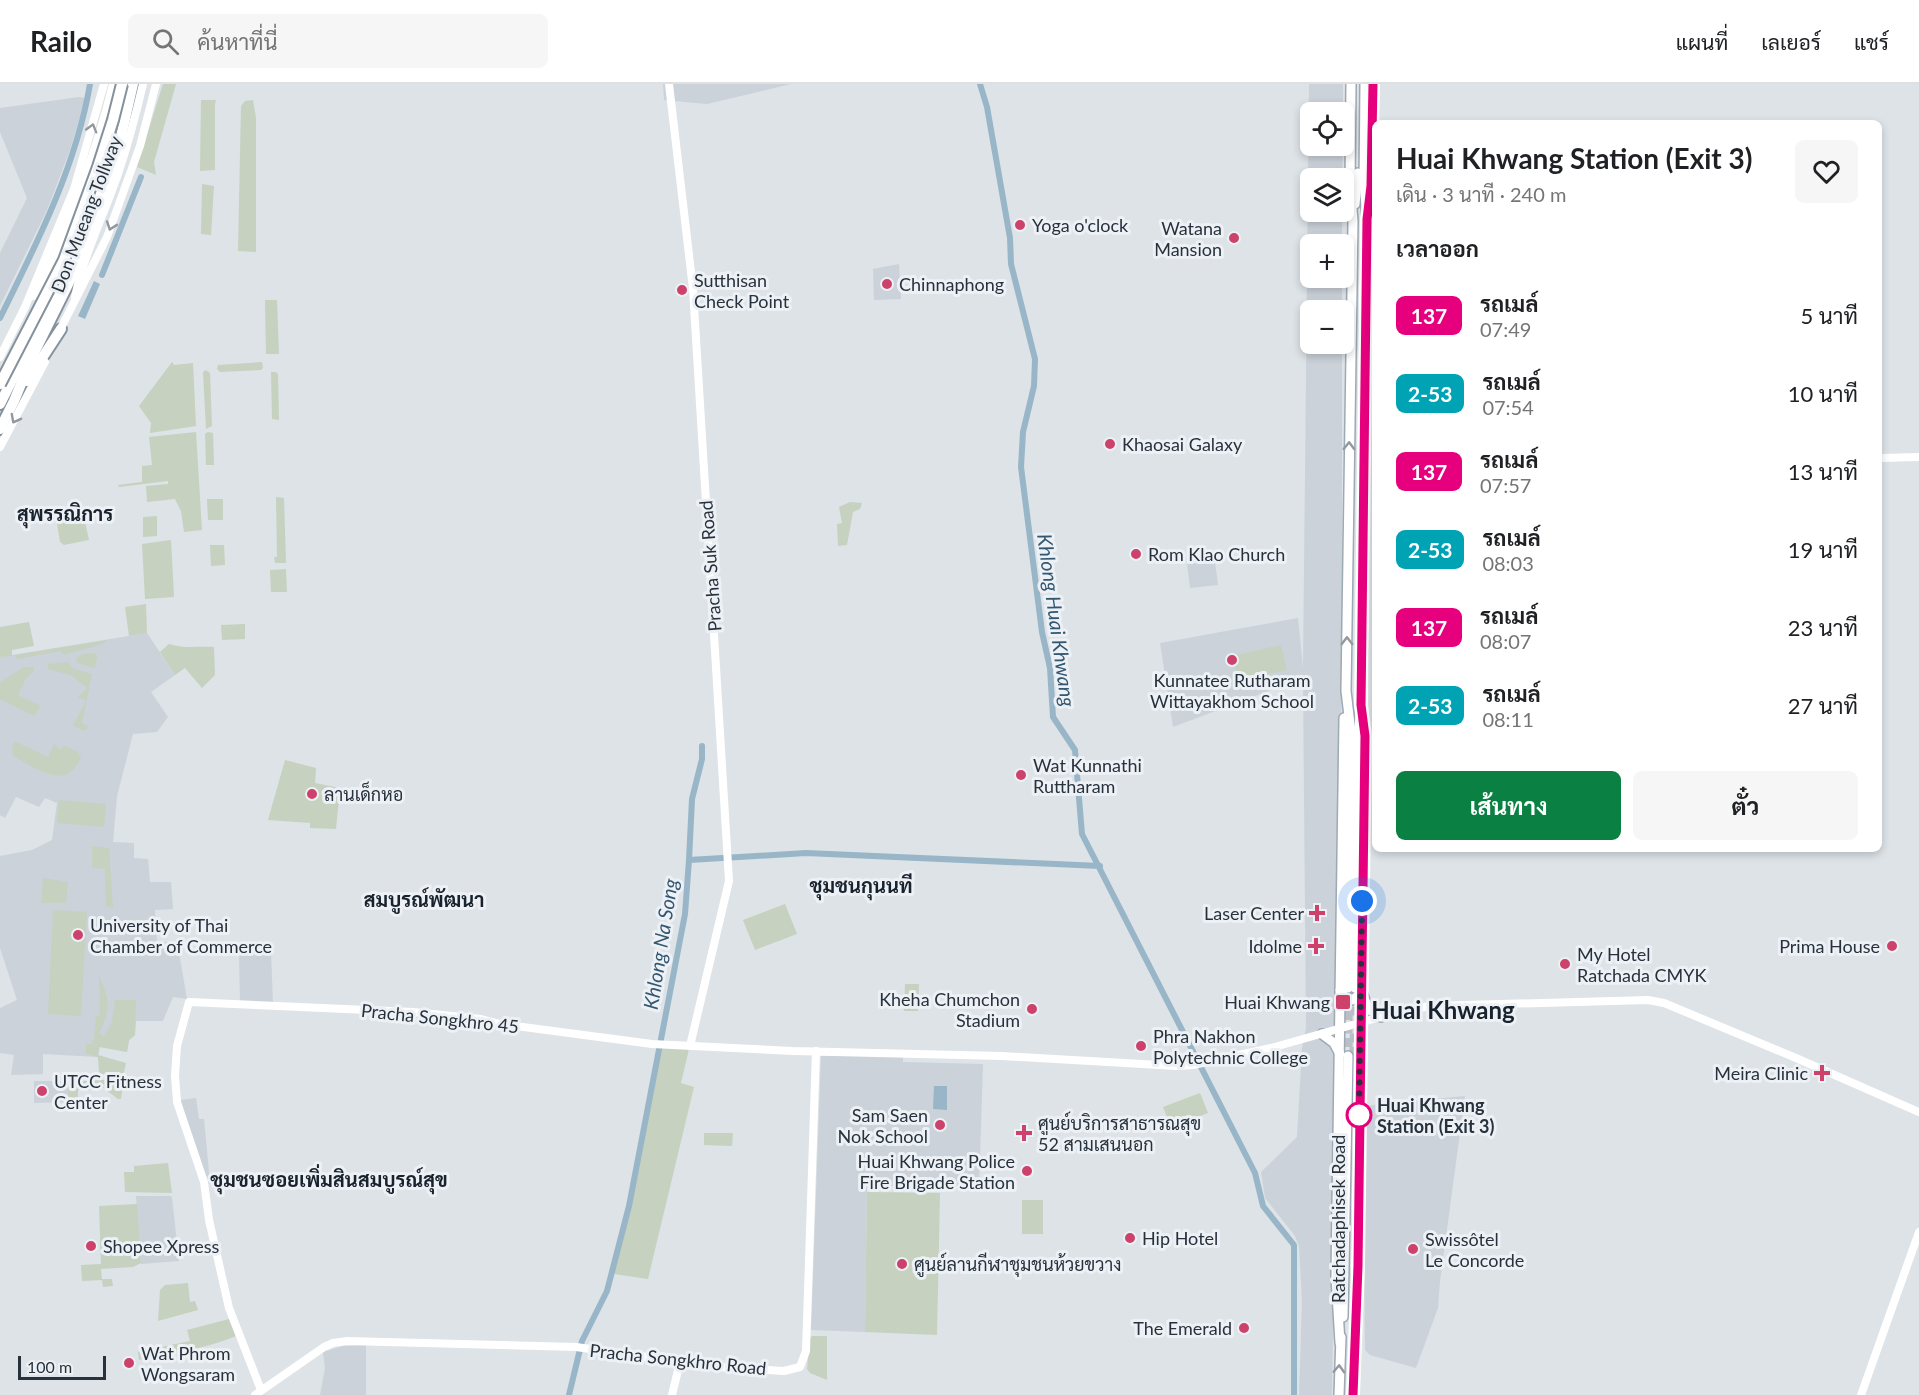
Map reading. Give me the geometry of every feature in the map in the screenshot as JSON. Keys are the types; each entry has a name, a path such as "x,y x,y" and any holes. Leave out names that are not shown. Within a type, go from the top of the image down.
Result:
{"highway":[{"path":"0,383 18,354 65,262 94,167 115,121 123,84"},
{"name":"Don Mueang Tollway","path":"0,383 64,260 101,158 123,84"},
{"path":"0,429 32,357 78,264 116,173 131,84"},
{"name":"Don Mueang Tollway","path":"0,404 70,264 106,170 131,84"},
{"path":"14,400 61,329"}],"main road":[{"path":"0,357 24,307 74,189 104,84"},
{"path":"24,307 49,270 94,167 112,84"},
{"path":"72,309 80,272 116,173 144,84 154,94"},
{"path":"0,447 107,237 140,146 156,84"},
{"name":"Pracha Suk Road","path":"669,84 693,289 728,858 728,891 718,919 690,1046"},
{"name":"Ratchadaphisek Road","path":"1350,168 1351,84"},
{"name":"Ratchadaphisek Road","path":"1354,213 1358,182 1359,84"},
{"name":"Ratchadaphisek Road","path":"1353,1395 1358,1266 1350,1055 1340,1029 1351,989 1361,705 1371,317 1364,182 1365,84"},
{"name":"Ratchadaphisek Road","path":"1372,120 1373,84"},
{"name":"Ratchadaphisek Road","path":"1367,219 1371,186 1372,135"},
{"name":"Ratchadaphisek Road","path":"1338,1395 1340,1343 1336,1277 1350,1055 1360,1023 1351,989 1343,741 1346,699 1353,222"},
{"path":"1882,458 1919,457"},
{"path":"1351,989 1368,1009 1381,1017"},
{"path":"690,1046 1193,1065 1322,1034 1416,1008 1448,1004 1552,1004 1648,1000 1664,1003 1919,1112"},
{"name":"Pracha Songkhro 45","path":"258,1393 229,1308 209,1220 204,1182 177,1102 175,1076 177,1046 189,1002 412,1012 481,1019 500,1024 652,1044 690,1046"},
{"path":"1322,1034 1350,1055"},
{"name":"Pracha Songkhro Road","path":"258,1393 324,1347 339,1342 580,1348 732,1368 784,1371 796,1369 803,1363 807,1331 816,1051"},
{"path":"1861,1395 1919,1232"},
{"path":"672,1395 680,1362"}],"shaded area":[{"path":"663,84 791,84 707,104 664,100"},
{"path":"1309,84 1343,84 1343,102 1309,102"},
{"path":"79,97 86,98 70,150 47,210 0,306 0,253 27,198 0,132 0,108"},
{"path":"1308,156 1343,156 1342,168 1308,168"},
{"path":"1308,222 1342,222 1342,234 1307,234"},
{"name":"Chinnaphong","path":"899,264 901,299 874,300 873,269"},
{"path":"1307,288 1342,288 1342,300 1307,300"},
{"path":"1306,354 1342,354 1342,658 1332,1395 1299,1395 1302,1301 1299,1246 1295,1236 1265,1198 1261,1172 1297,1137 1302,1048 1306,1028 1303,678 1173,727 1160,643 1298,618 1303,668"},
{"path":"1215,561 1218,585 1190,588 1187,564"},
{"name":"University of Thai Chamber of Commerce","path":"147,633 175,675 151,692 168,717 157,732 133,734 117,796 113,842 134,843 134,858 148,859 150,882 171,882 173,909 155,910 157,943 167,942 169,954 179,953 187,999 173,997 163,1021 136,1021 135,1035 129,1040 127,1052 100,1046 98,1057 43,1054 43,1074 11,1075 14,1055 0,1053 0,1008 17,1000 0,948 0,856 32,850 52,840 57,803 45,798 39,807 16,797 5,818 0,815 0,657"},
{"path":"242,951 271,952 273,1003 240,1002 239,957"},
{"path":"821,1056 903,1056 903,1062 983,1064 979,1189 867,1185 865,1332 811,1330"},
{"path":"34,1081 68,1081 68,1102 34,1103"},
{"path":"1465,1096 1438,1308 1416,1368 1370,1355 1365,1350 1363,1106"},
{"path":"196,1098 199,1119 204,1119 210,1183 207,1184 180,1100"},
{"path":"136,1196 171,1196 179,1261 141,1264"},
{"path":"366,1345 366,1395 320,1395 325,1368 323,1352 343,1346"}],"green space":[{"path":"163,84 176,84 154,162 156,175 137,167"},
{"path":"201,100 216,100 215,170 200,171"},
{"path":"253,100 256,118 256,252 238,251 241,106 245,101"},
{"path":"202,184 214,186 211,235 201,234"},
{"path":"265,300 277,300 279,354 266,354"},
{"path":"172,362 174,365 193,363 196,426 150,433 151,423 139,406"},
{"path":"262,362 261,370 220,372 217,369 218,365"},
{"path":"206,370 210,373 212,426 206,429 203,372"},
{"path":"271,372 278,374 279,420 272,419"},
{"path":"196,432 202,530 184,532 181,511 175,499 147,502 146,486 168,484 168,481 119,487 118,485 142,482 142,466 152,465 149,437"},
{"path":"213,433 214,465 206,465 205,434"},
{"path":"276,497 284,498 286,563 275,563 274,557 277,557"},
{"path":"207,499 223,499 223,520 208,520"},
{"path":"850,502 862,503 860,509 853,512 847,545 838,546 837,524 842,523 839,507"},
{"path":"68,508 69,516 83,513 89,540 64,545 60,542 55,511"},
{"path":"157,516 157,536 143,537 143,517"},
{"path":"171,540 174,597 145,599 142,544"},
{"path":"210,545 224,545 225,565 211,566"},
{"path":"286,569 287,592 271,592 270,570"},
{"path":"146,604 147,633 129,636 125,607"},
{"path":"29,622 34,646 12,650 12,656 0,657 0,627"},
{"path":"245,624 245,639 222,640 221,625"},
{"path":"108,640 100,645 64,655 61,651 17,659 15,655"},
{"path":"169,644 186,647 214,647 215,675 202,688 185,668 175,675 160,652"},
{"path":"1281,645 1287,670 1238,681 1232,656"},
{"path":"96,654 95,668 77,663 76,659 80,655"},
{"path":"68,662 72,668 92,674 82,723 88,726 85,731 73,726 86,701 78,697 87,688 71,675 48,669 48,664"},
{"path":"24,667 33,667 34,670 25,680 18,695 41,706 34,716 0,699 0,682"},
{"path":"14,741 48,757 54,744 61,750 64,745 78,752 81,757 75,768 68,774 59,776 50,774 13,756"},
{"name":"ลานเด็กหอ","path":"285,760 316,768 315,783 350,790 348,799 339,799 336,829 310,828 310,823 268,820"},
{"path":"59,800 106,804 104,827 57,823"},
{"path":"92,846 109,848 113,908 106,906 105,869 92,868"},
{"path":"43,878 68,882 66,903 41,903"},
{"path":"785,904 797,934 755,950 743,920"},
{"path":"53,910 87,912 81,1016 48,1014"},
{"path":"99,976 108,1005 106,1018 99,1033 104,1037 112,1022 115,1000 136,1000 135,1035 129,1040 127,1052 99,1047 98,1055 126,1063 124,1072 121,1074 99,1074 98,1057 86,1054 86,1044 91,1044 94,1038 96,1016 100,1015"},
{"path":"905,984 919,984 918,1011 904,1011"},
{"path":"660,1047 689,1049 681,1083 694,1087 648,1279 614,1274 643,1146"},
{"path":"121,1079 123,1084 121,1099 101,1086 101,1090 78,1090 78,1100 68,1102 68,1082"},
{"path":"1200,1093 1208,1113 1171,1127 1163,1107"},
{"path":"704,1133 733,1133 732,1146 704,1145"},
{"path":"168,1163 172,1193 125,1192 124,1172 134,1172 134,1166"},
{"name":"ศูนย์ลานกีฬาชุมชนห้วยขวาง","path":"867,1192 940,1193 937,1335 865,1332"},
{"path":"1022,1200 1043,1200 1043,1234 1022,1234"},
{"path":"137,1204 141,1263 133,1267 101,1269 102,1279 112,1279 113,1286 103,1287 102,1280 82,1281 81,1265 101,1264 99,1206"},
{"path":"188,1283 190,1302 195,1301 198,1310 158,1321 160,1290 165,1285"},
{"path":"229,1319 236,1336 200,1347 139,1360 138,1352 190,1341 187,1330"},
{"path":"812,1336 827,1336 827,1380 810,1373 807,1369"}],"water":[{"path":"94,281 100,284 85,319 78,316"},
{"path":"934,1086 947,1086 947,1110 933,1109"}],"waterway":[{"path":"0,318 54,204 75,145 90,84"},
{"name":"Khlong Huai Khwang","path":"980,84 987,107 1010,238 1011,264 1035,359 1034,386 1023,432 1021,467 1042,632 1050,668 1053,717 1075,750 1082,834 1255,1173 1263,1206 1294,1245 1294,1395"},
{"path":"102,275 141,177"},
{"path":"689,860 692,799 702,759 702,746"},
{"name":"Khlong Na Song","path":"569,1395 582,1341 607,1291 629,1206 685,914 689,860 806,853 1100,866"}],"tunnel":[{"path":"1348,988 1348,1047"},
{"path":"1354,1056 1355,994"}],"bus line":[{"name":"137","path":"1372,120 1373,84"},
{"name":"137","path":"1353,1395 1358,1266 1365,736 1361,705 1367,219 1371,186 1372,135"}],"place":[{"name":"Yoga o'clock","path":"1020,225"},
{"name":"Watana Mansion","path":"1234,238"},
{"name":"Chinnaphong","path":"887,284"},
{"name":"Sutthisan Check Point","path":"682,290"},
{"name":"Khaosai Galaxy","path":"1110,444"},
{"name":"Rom Klao Church","path":"1136,554"},
{"name":"Kunnatee Rutharam Wittayakhom School","path":"1232,660"},
{"name":"Wat Kunnathi Ruttharam","path":"1021,775"},
{"name":"ลานเด็กหอ","path":"312,794"},
{"name":"Laser Center","path":"1317,913"},
{"name":"University of Thai Chamber of Commerce","path":"78,935"},
{"name":"Idolme","path":"1316,946"},
{"name":"Prima House","path":"1892,946"},
{"name":"My Hotel Ratchada CMYK","path":"1565,964"},
{"name":"Huai Khwang","path":"1343,1002"},
{"name":"Kheha Chumchon Stadium","path":"1032,1009"},
{"name":"Phra Nakhon Polytechnic College","path":"1141,1046"},
{"name":"Meira Clinic","path":"1822,1073"},
{"name":"UTCC Fitness Center","path":"42,1091"},
{"name":"Huai Khwang Station (Exit 3)","path":"1359,1115"},
{"name":"Sam Saen Nok School","path":"940,1125"},
{"name":"ศูนย์บริการสาธารณสุข 52 สามเสนนอก","path":"1024,1133"},
{"name":"Huai Khwang Police Fire Brigade Station","path":"1027,1171"},
{"name":"Hip Hotel","path":"1130,1238"},
{"name":"Shopee Xpress","path":"91,1246"},
{"name":"Swissôtel Le Concorde","path":"1413,1249"},
{"name":"ศูนย์ลานกีฬาชุมชนห้วยขวาง","path":"902,1264"},
{"name":"The Emerald","path":"1244,1328"},
{"name":"Wat Phrom Wongsaram","path":"129,1363"}],"district":[{"name":"สุพรรณิการ","path":"65,513"},
{"name":"ชุมชนกุนนที","path":"861,885"},
{"name":"สมบูรณ์พัฒนา","path":"424,899"},
{"name":"Huai Khwang","path":"1443,1009"},
{"name":"ชุมชนซอยเพิ่มสินสมบูรณ์สุข","path":"329,1179"}],"route":[{"path":"1359,1115 1362,901"}]}
